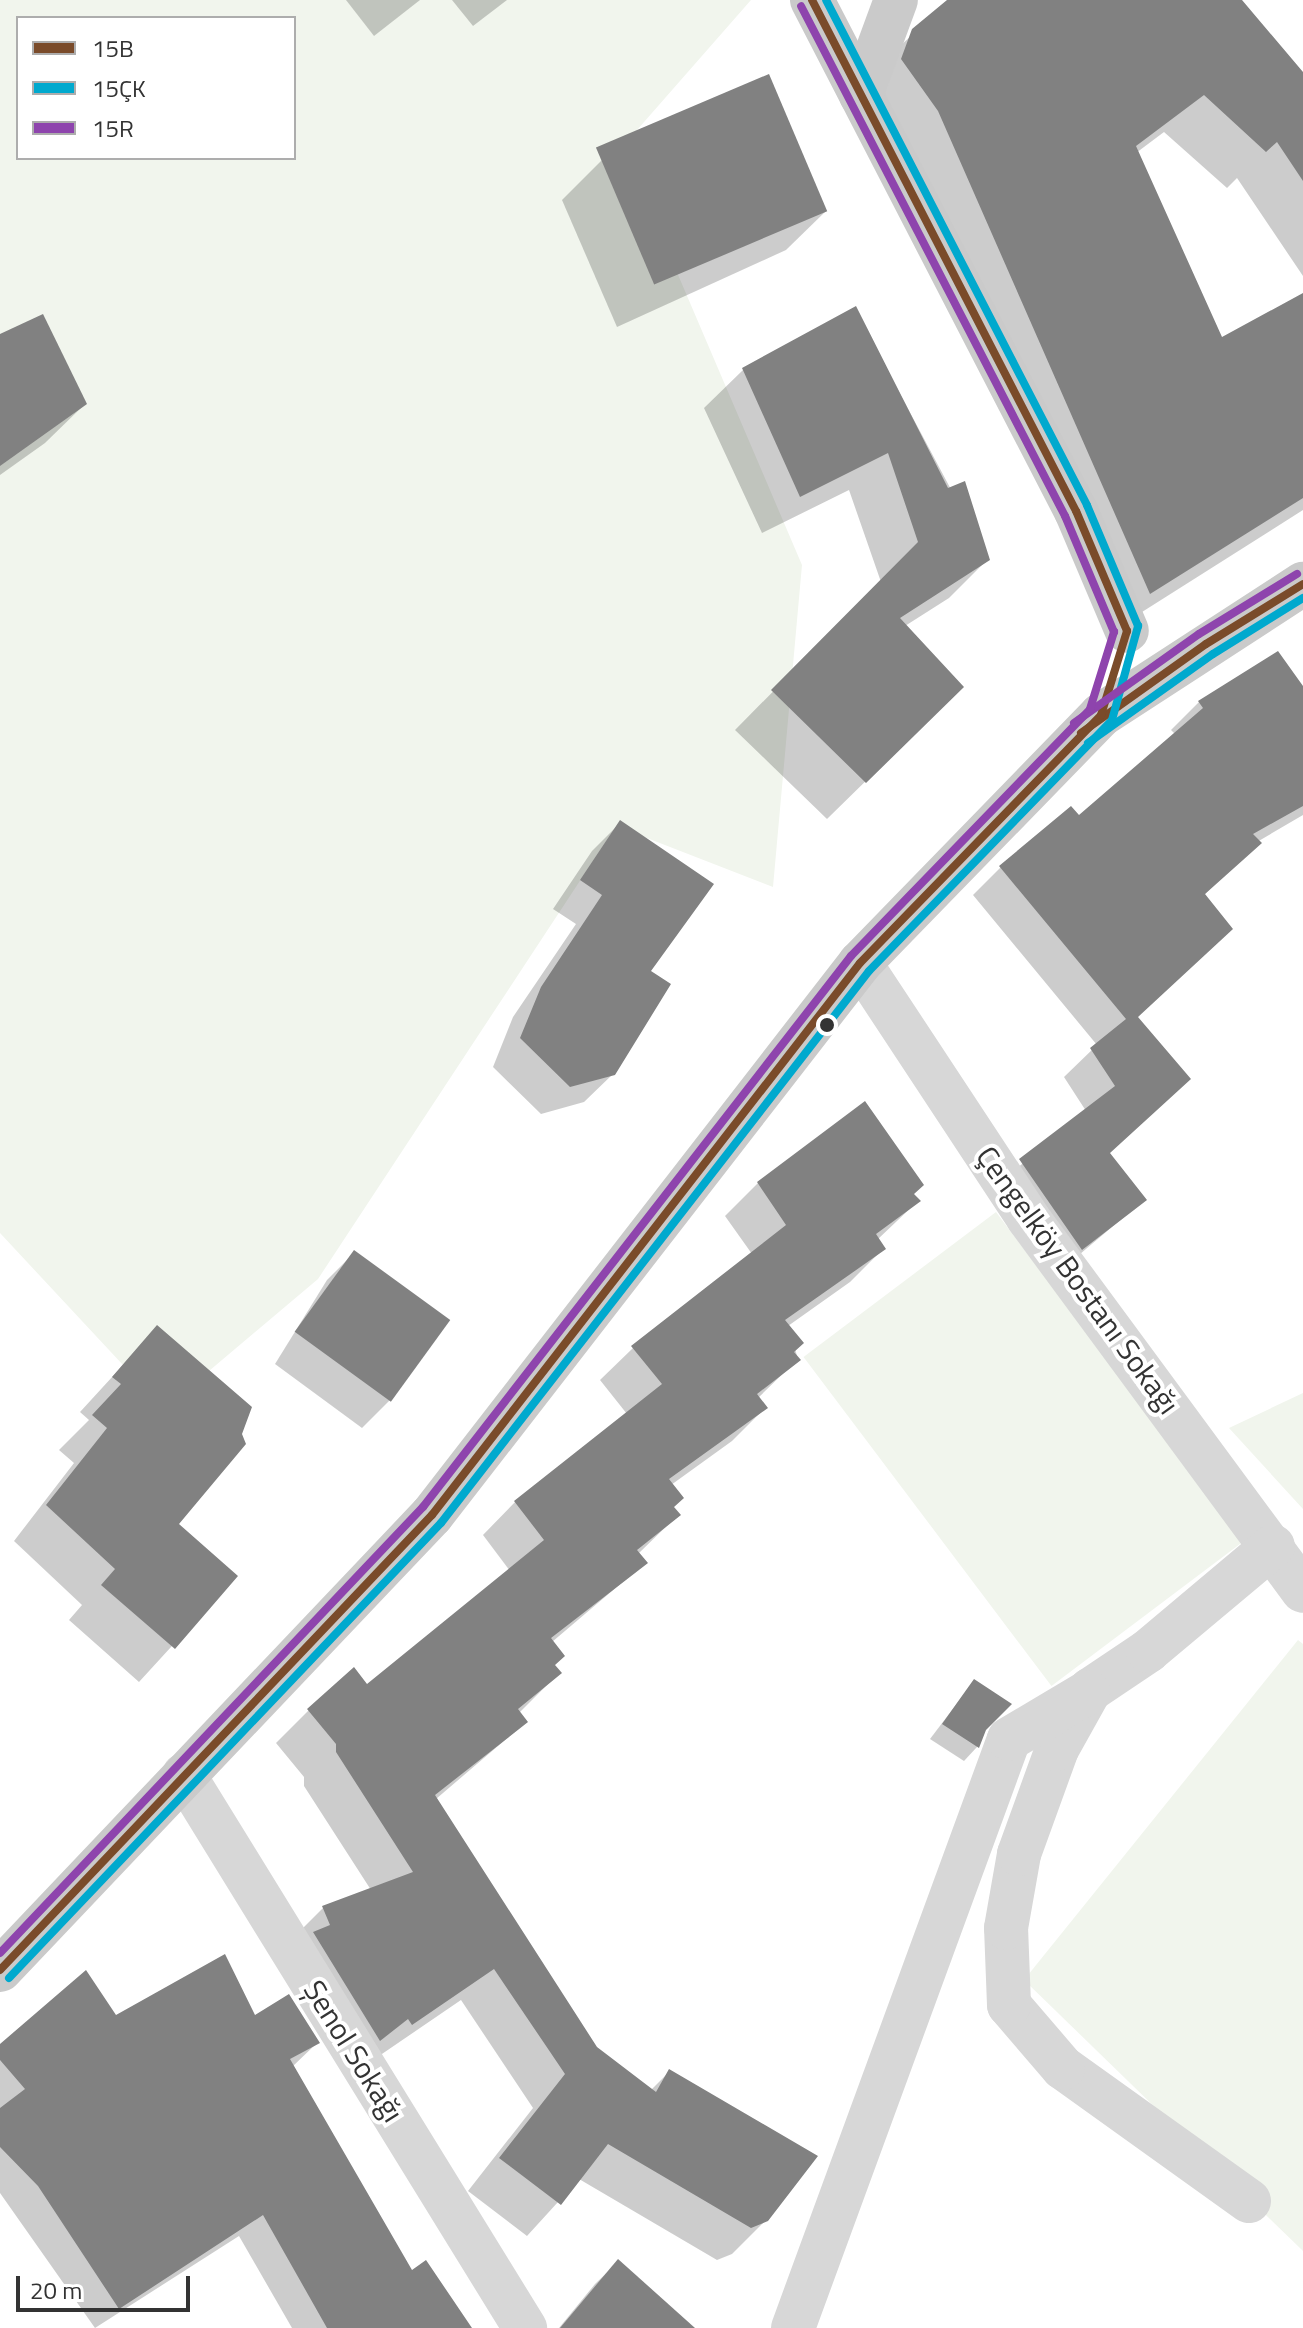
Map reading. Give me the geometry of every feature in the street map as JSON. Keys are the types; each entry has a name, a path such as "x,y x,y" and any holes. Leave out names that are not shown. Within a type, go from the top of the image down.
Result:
{"main road":[{"path":"812,0 1076,511 1127,631 1101,715"},
{"path":"861,95 896,0"},
{"path":"0,1970 432,1515 860,963 1101,715 1206,644 1303,584"},
{"path":"1127,631 1206,644"}],"street":[{"name":"Çengelköy Bostanı Sokağı","path":"860,963 1028,1218 1273,1546 1303,1591"},
{"path":"793,2328 1009,1739 1148,1651 1273,1546"},
{"path":"1090,1690 1057,1749 1019,1854 1006,1928 1009,2005 1063,2068 1249,2201"},
{"name":"Şenol Sokağı","path":"184,1775 525,2328"}],"shaded area":[{"path":"0,0 751,0 623,146 802,565 773,887 616,826 318,1279 164,1409 0,1233"},
{"path":"996,1212 1244,1541 1051,1686 804,1357"},
{"path":"1303,1393 1303,1509 1229,1428"},
{"path":"1298,1640 1303,1644 1303,2251 1024,1980"}],"building":[{"path":"947,0 1242,0 1303,72 1303,181 1277,142 1266,152 1204,95 1136,146 1222,337 1303,293 1303,498 1150,594 938,111 901,59 912,29"},
{"path":"769,74 827,211 654,285 596,147"},
{"path":"856,306 948,488 965,481 990,560 900,618 964,687 866,783 771,690 918,542 888,453 800,497 742,368"},
{"path":"43,314 87,404 0,466 0,334"},
{"path":"1278,651 1303,686 1303,806 1253,834 1262,843 1205,894 1233,929 1138,1017 1191,1079 1110,1153 1147,1200 1082,1250 1019,1159 1115,1086 1090,1048 1126,1019 999,866 1071,806 1079,815 1203,708 1198,701"},
{"path":"620,820 714,884 651,971 671,984 615,1075 570,1087 520,1038 541,987 602,895 580,880"},
{"path":"865,1101 924,1185 914,1194 921,1201 876,1234 886,1249 785,1320 804,1343 794,1352 801,1360 757,1394 768,1408 669,1479 684,1498 674,1507 681,1515 637,1550 648,1563 551,1638 565,1656 555,1665 562,1673 518,1709 528,1722 435,1795 597,2047 656,2092 669,2069 818,2156 768,2221 751,2228 608,2144 561,2205 499,2158 565,2074 494,1969 412,2025 408,2019 380,2041 313,1932 330,1925 322,1906 413,1872 336,1752 336,1744 307,1709 354,1667 367,1684 544,1540 514,1501 662,1384 631,1346 786,1225 757,1182"},
{"path":"354,1250 450,1320 391,1402 295,1332"},
{"path":"157,1325 252,1407 242,1434 246,1444 179,1524 238,1576 175,1649 101,1585 115,1569 46,1505 107,1428 92,1415 121,1384 112,1377"},
{"path":"974,1679 1012,1704 986,1730 979,1748 942,1724"},
{"path":"225,1954 255,2015 289,1994 320,2043 290,2059 412,2270 426,2260 472,2328 327,2328 263,2215 119,2309 38,2186 0,2147 0,2108 25,2089 0,2060 0,2044 86,1970 116,2015"},
{"path":"618,2259 695,2328 560,2328"}],"transit line":[{"name":"15B","path":"0,1970 432,1515 860,963 1101,715 1127,631 1076,511 812,0"},
{"name":"15ÇK","path":"9,1978 441,1523 869,971 1112,720 1138,626 1087,505 826,0"},
{"name":"15R","path":"0,1953 423,1507 851,956 1090,709 1114,632 1065,516 801,6"},
{"name":"15R","path":"1074,723 1199,634 1297,574"},
{"name":"15B","path":"1081,733 1206,644 1303,584"},
{"name":"15ÇK","path":"1088,743 1213,654 1303,598"}]}
